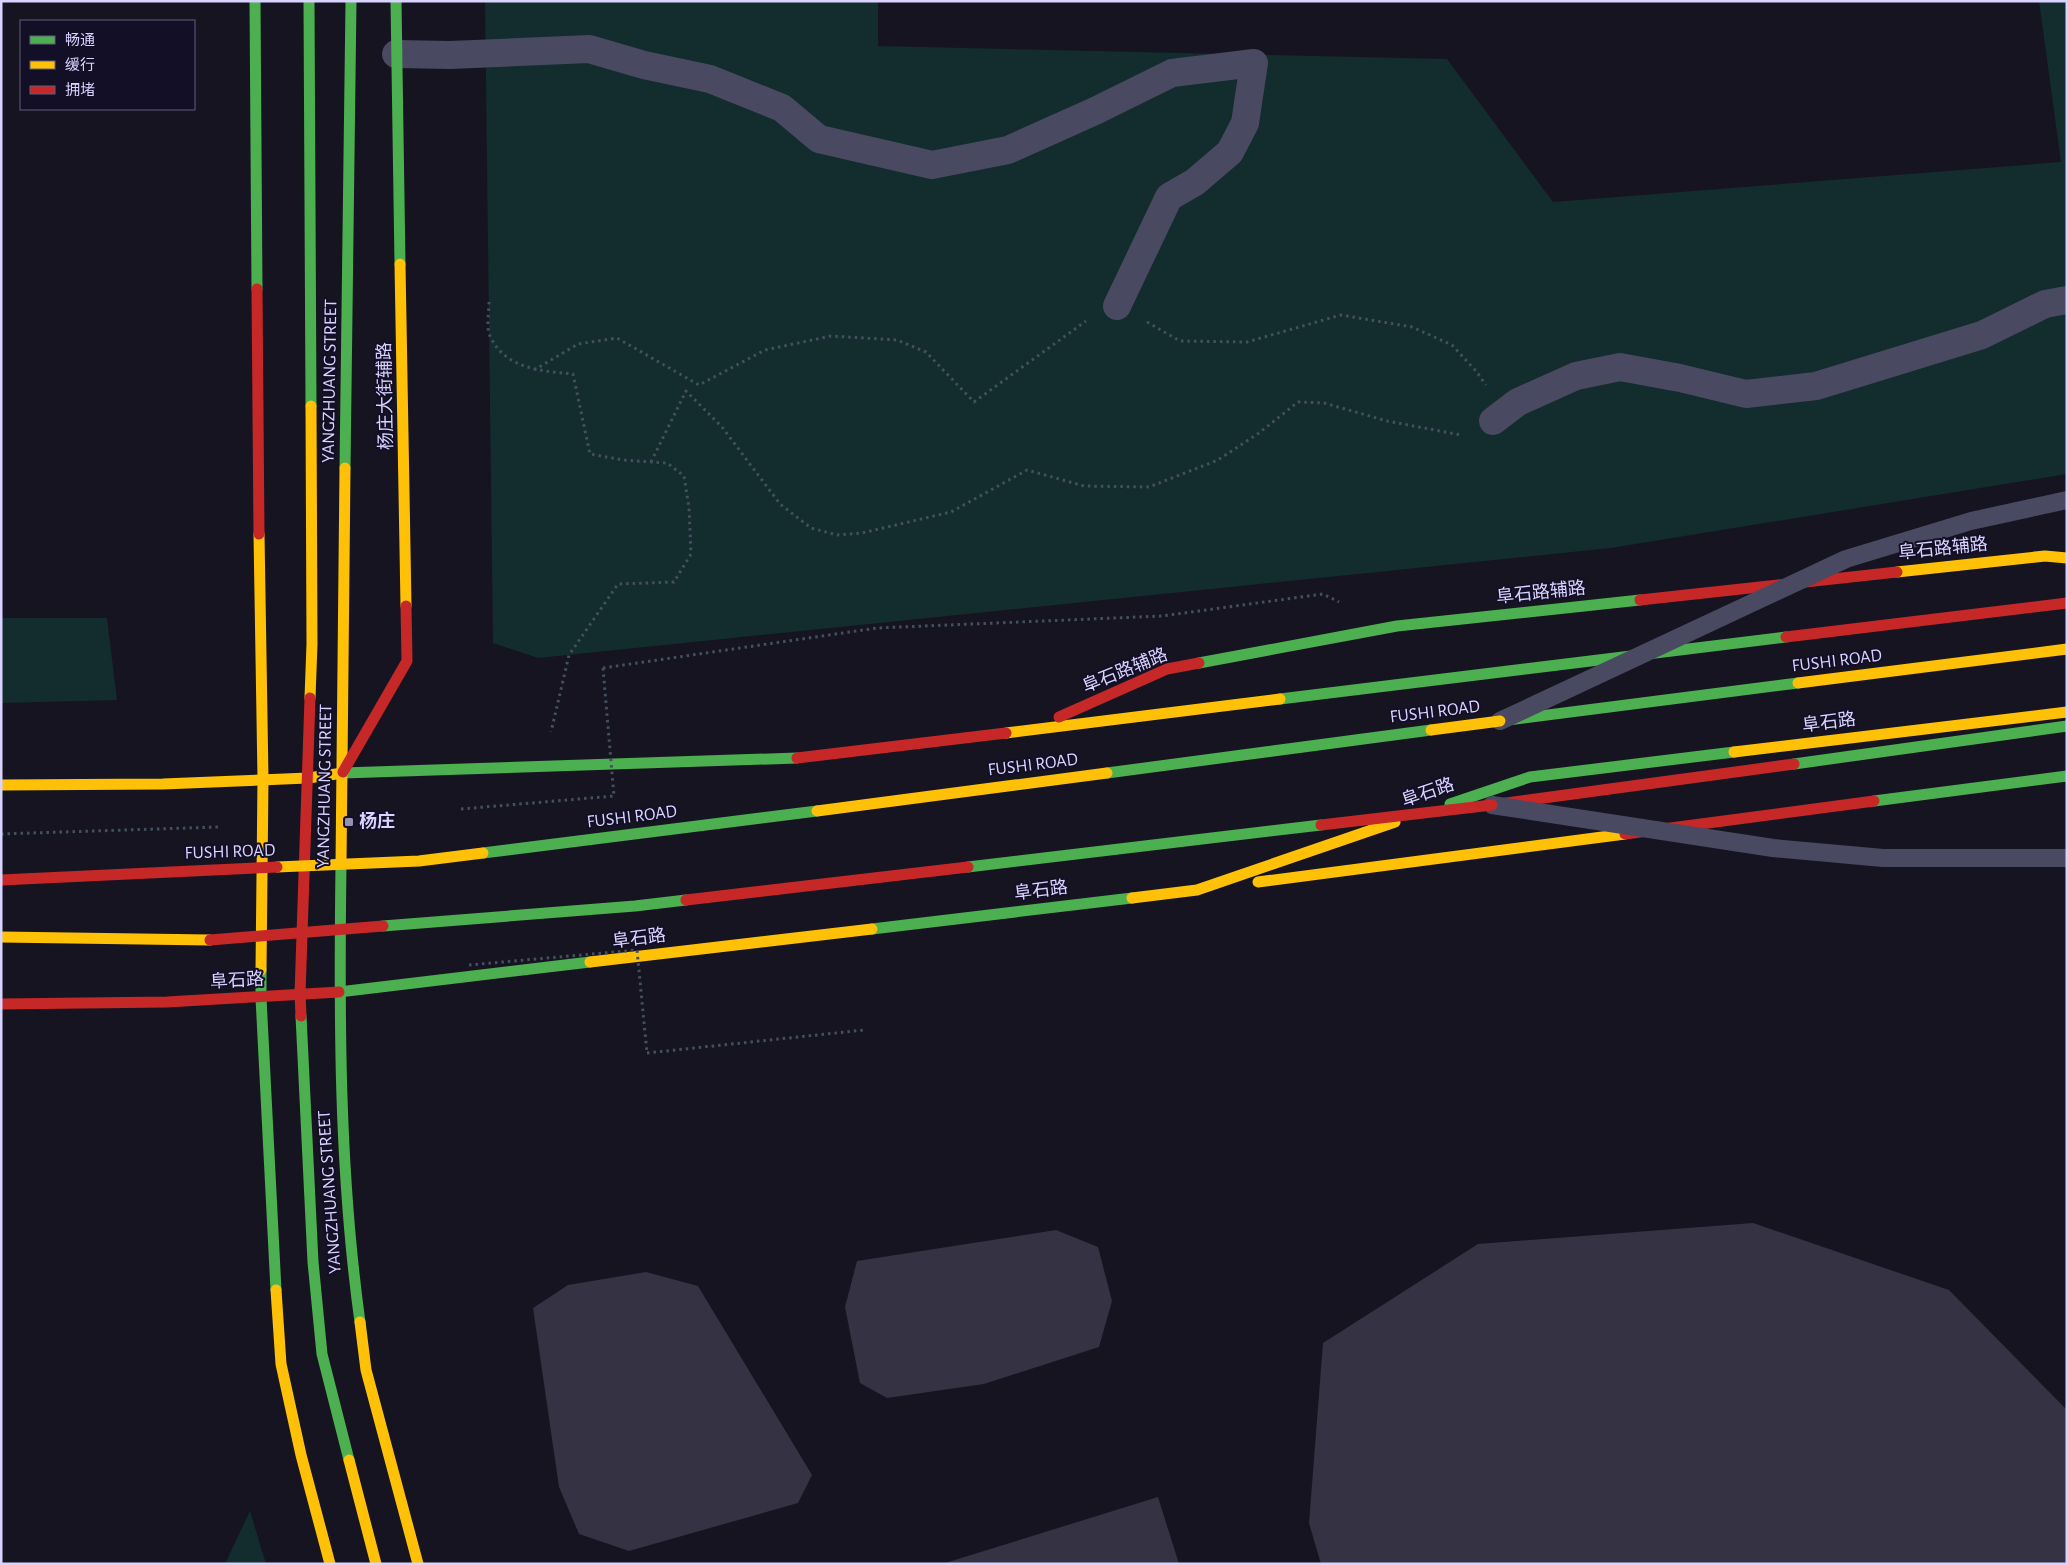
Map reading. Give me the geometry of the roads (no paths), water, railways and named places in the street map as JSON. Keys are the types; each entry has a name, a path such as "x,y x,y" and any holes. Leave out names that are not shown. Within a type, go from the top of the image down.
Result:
{"main road":[{"path":"256,1 257,372 263,779 261,998 281,1364 301,1455 330,1564"},
{"name":"YANGZHUANG STREET","path":"309,1 312,644 300,994 314,1262 322,1354 376,1564"},
{"name":"YANGZHUANG STREET","path":"351,1 339,992 341,1093 352,1267 366,1370 418,1564"},
{"name":"杨庄大街辅路","path":"343,773 407,661 404,390 396,1"},
{"name":"阜石路辅路","path":"1033,728 1167,670 1397,626 2045,556 2067,558"},
{"path":"1,785 163,784 308,778 343,773 789,759 2067,602"},
{"name":"FUSHI ROAD","path":"1,880 419,861 649,833 2067,649"},
{"name":"阜石路","path":"1,1004 167,1002 339,992 1197,890 1530,777 2067,712"},
{"path":"1,937 204,940 635,906 1492,806 2067,726"},
{"path":"1197,890 2067,776"}],"street":[{"path":"396,54 450,56 589,49 644,65 710,78 782,108 819,139 932,164 1008,150 1096,111 1172,73 1254,62 1245,124 1230,152 1195,182 1169,197 1117,306"},
{"path":"1493,421 1518,402 1576,376 1620,367 1680,378 1746,394 1816,386 1982,334 2046,304 2067,300"}],"lane":[{"path":"1500,722 1846,559 1971,521 2067,500"},
{"path":"1492,806 1773,848 1883,858 2067,858"}],"place":[{"name":"杨庄","path":"349,822"}]}
